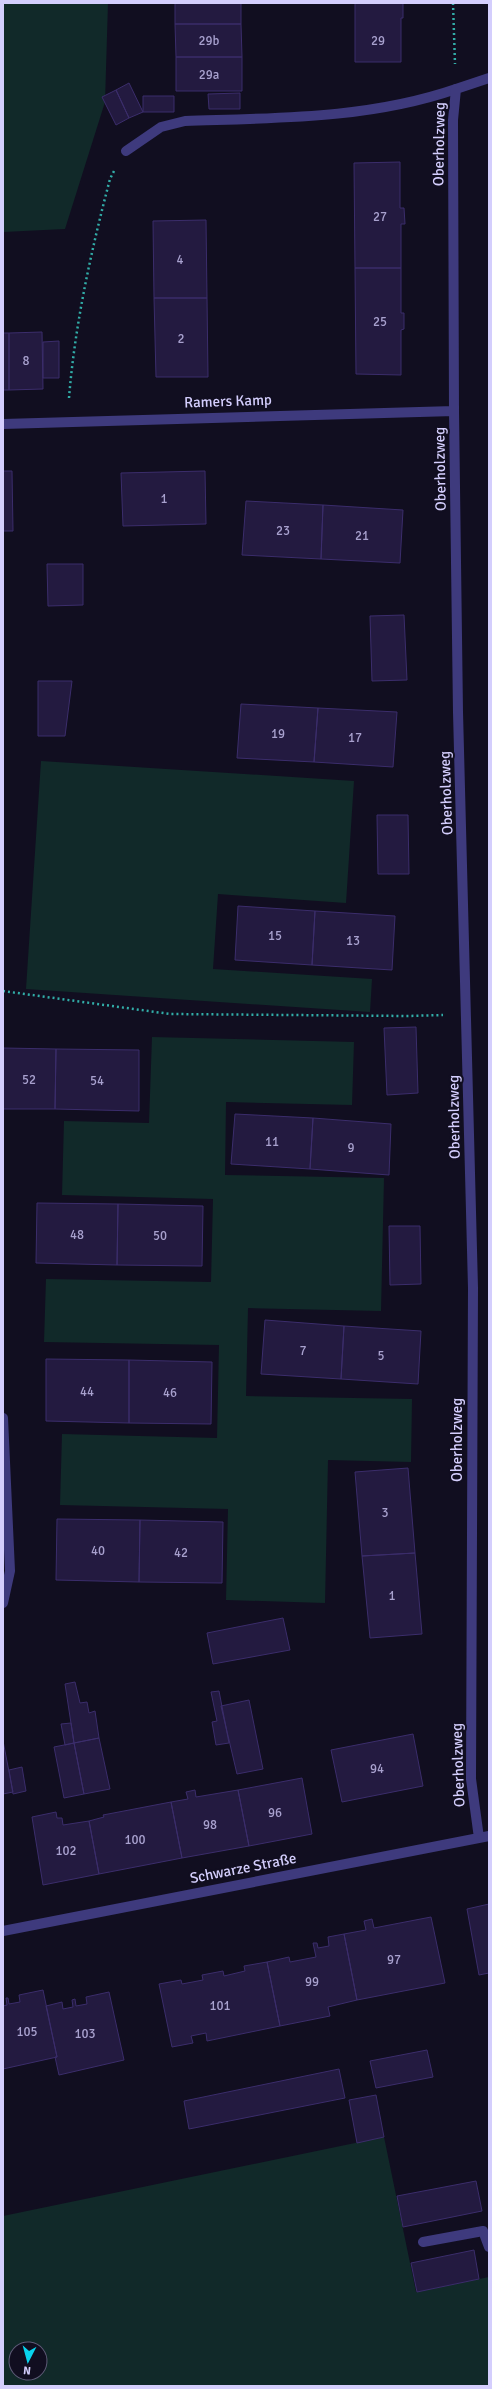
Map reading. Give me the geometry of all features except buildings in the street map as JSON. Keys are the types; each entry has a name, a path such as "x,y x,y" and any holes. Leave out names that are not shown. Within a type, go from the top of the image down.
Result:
{"street":[{"path":"456,89 489,78"},
{"name":"Oberholzweg","path":"126,151 161,127 185,121 334,115 426,99 456,89 453,120 454,411 458,712 473,1288 471,1779 484,1837"},
{"name":"Ramers Kamp","path":"3,424 454,411"},
{"path":"3,1418 10,1571 3,1603"},
{"name":"Schwarze Straße","path":"3,1931 484,1837"},
{"path":"423,2242 484,2231 489,2247"}],"path":[{"path":"453,3 456,89"},
{"path":"68,422 73,354 93,247 110,179 126,151"},
{"path":"3,991 170,1014 408,1016 467,1013"}],"green space":[{"path":"3,3 108,3 105,102 65,229 3,232"},
{"path":"41,761 354,781 346,903 218,894 213,969 372,979 370,1012 26,989"},
{"path":"152,1037 354,1042 352,1105 226,1102 225,1175 384,1178 381,1311 248,1308 246,1396 412,1399 411,1462 328,1460 325,1603 226,1600 228,1509 60,1505 62,1434 217,1438 219,1345 44,1342 46,1279 211,1282 213,1199 62,1195 64,1121 149,1123"},
{"path":"384,2137 416,2292 489,2277 489,2386 3,2386 3,2216"}]}
